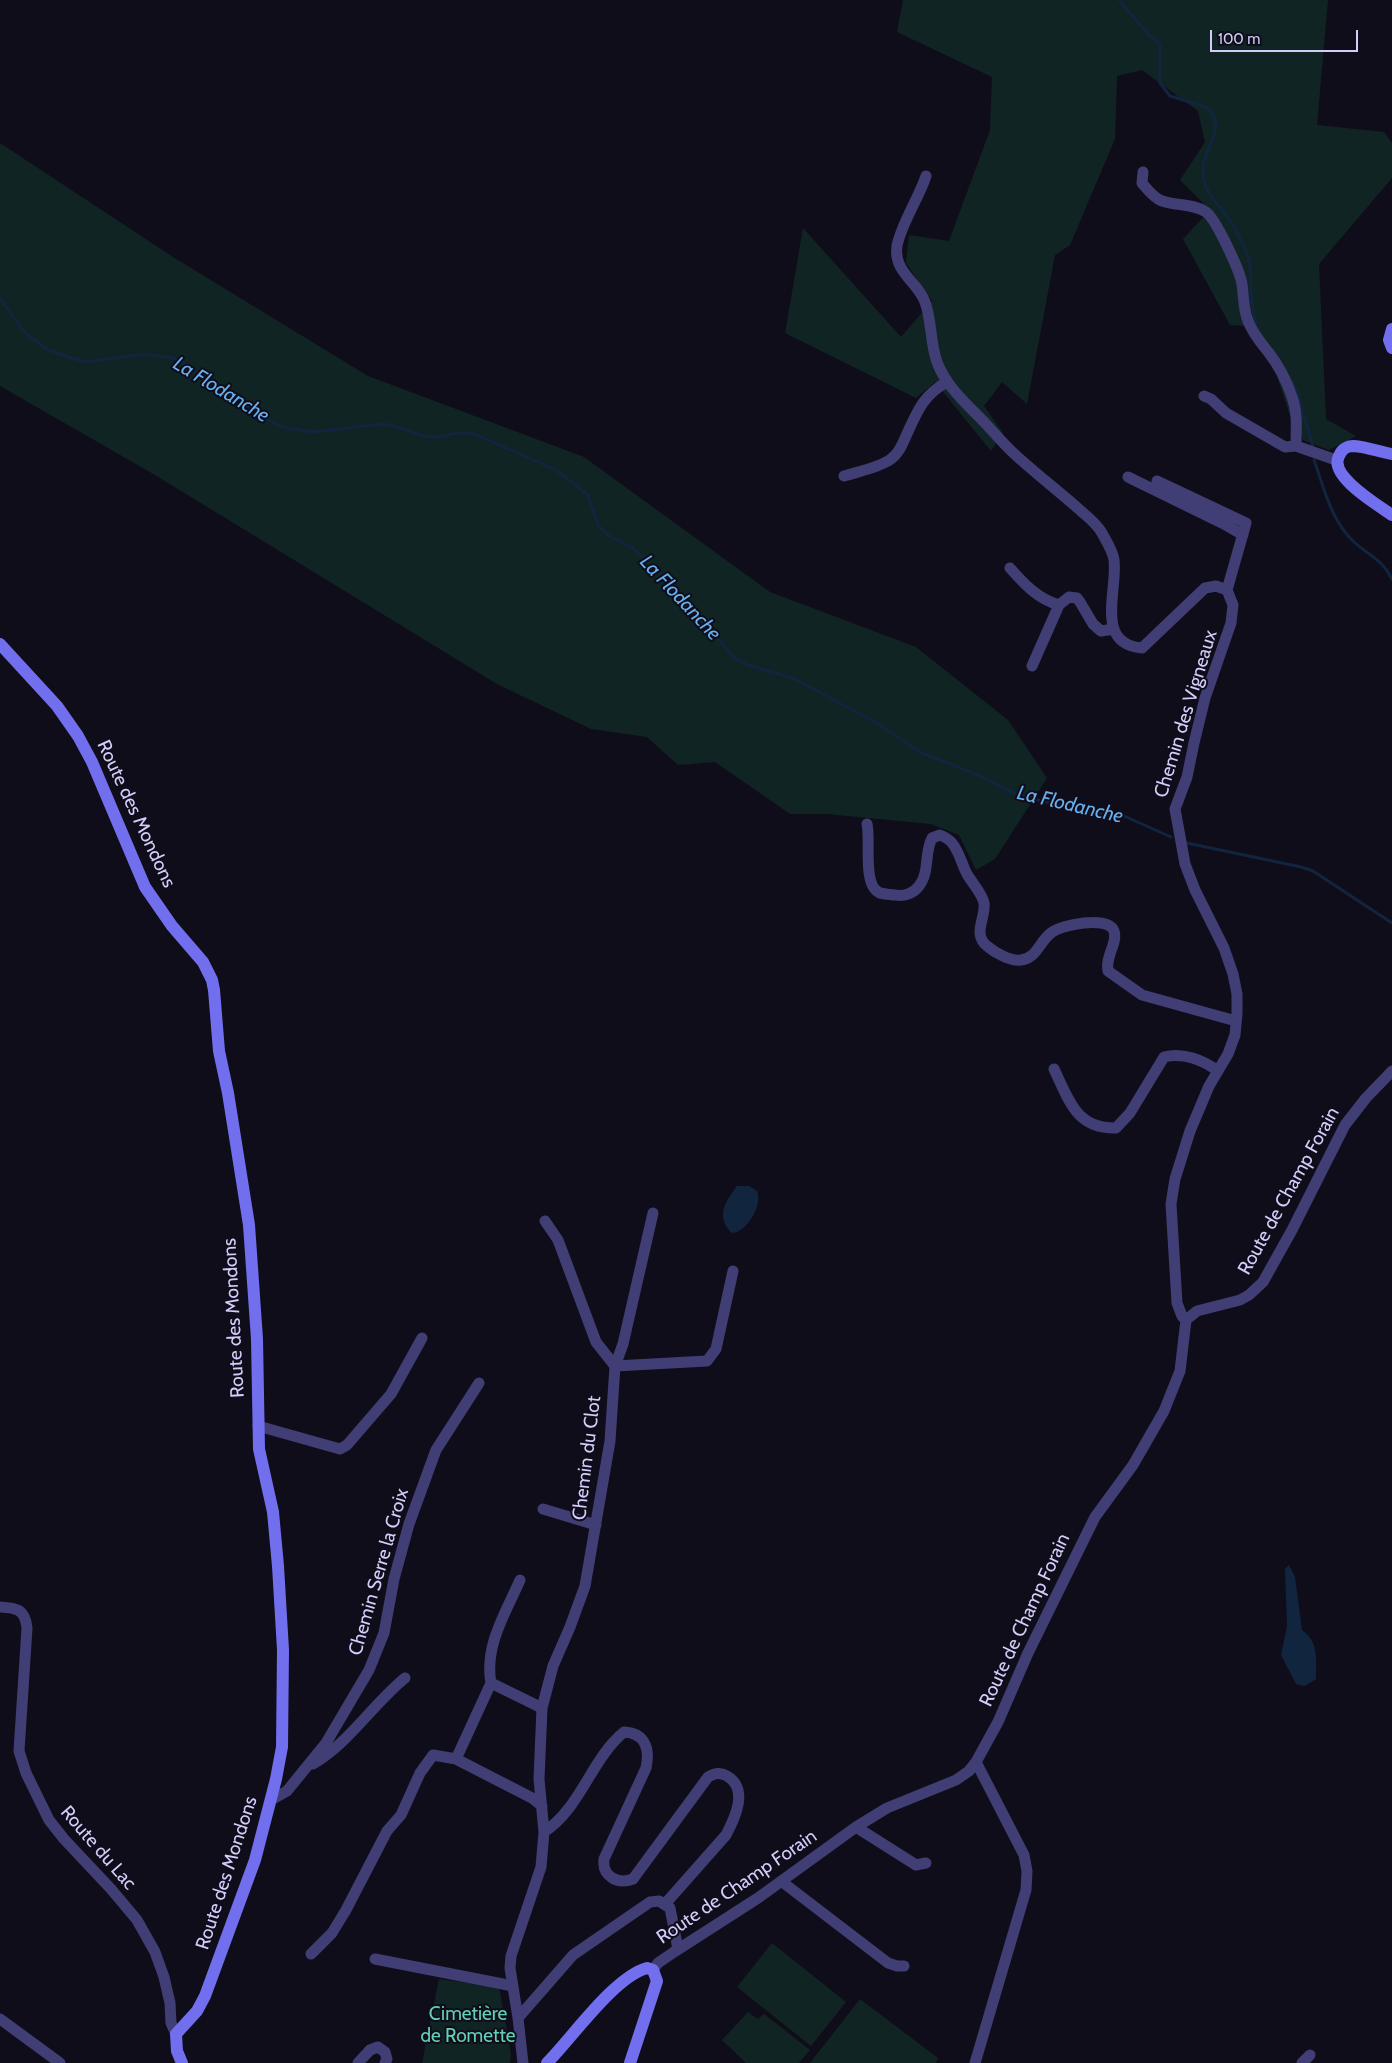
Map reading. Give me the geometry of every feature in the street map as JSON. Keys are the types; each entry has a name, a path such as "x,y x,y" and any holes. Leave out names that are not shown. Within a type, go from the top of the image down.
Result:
{"street":[{"path":"1143,172 1142,183 1161,201 1193,206 1207,213 1216,227 1237,268 1242,283 1244,308 1248,323 1283,375 1293,398 1296,412 1296,446"},
{"path":"926,176 897,246 897,258 905,275 925,301 937,361 947,382 1018,458 1100,529 1114,557 1115,571 1110,614 1114,629"},
{"path":"1392,329 1389,340 1392,348"},
{"path":"844,476 890,460 897,454 924,400 934,389 947,382"},
{"path":"1204,396 1211,399 1226,413 1284,447 1296,446 1336,460"},
{"path":"1336,460 1345,448 1352,446 1392,454"},
{"path":"1336,460 1339,472 1344,478 1392,515"},
{"path":"1128,478 1224,524 1243,536"},
{"path":"1157,481 1246,523 1227,590"},
{"path":"1010,568 1027,587 1048,602 1059,605 1032,666"},
{"name":"Chemin des Vigneaux","path":"1059,605 1069,597 1077,598 1093,624 1102,631 1114,629 1124,642 1132,647 1142,648 1206,588 1216,586 1227,590 1233,605 1232,623 1205,698 1187,777 1175,809 1185,864 1195,890 1224,948 1233,974 1236,994 1235,1035 1228,1054 1208,1086 1190,1132 1175,1178 1171,1204 1177,1303 1182,1316 1186,1320"},
{"name":"Route des Mondons","path":"0,644 57,706 78,736 92,762 128,851 145,887 172,926 203,962 212,980 219,1051 228,1093 248,1225 257,1339 259,1449 273,1512 283,1650 282,1747 271,1800 255,1860 205,1996 197,2011 176,2034"},
{"path":"867,824 869,833 869,874 872,886 879,892 898,896 909,894 918,887 924,878 928,844 932,838 940,835 954,844 967,874 983,899 984,906 979,931 980,939 987,946 1012,960 1021,960 1034,955 1044,939 1057,929 1091,922 1103,923 1110,926 1114,931 1114,939 1106,963 1108,971 1142,995 1236,1021"},
{"path":"1054,1069 1078,1116 1103,1128 1116,1128 1130,1113 1164,1057 1172,1055 1195,1059 1208,1064 1218,1071"},
{"name":"Route de Champ Forain","path":"547,2063 597,2006 642,1970 647,1968 653,1970 658,1963 735,1914 856,1827 887,1808 956,1780 976,1762 998,1722 1028,1653 1095,1517 1133,1465 1164,1411 1180,1371 1186,1320 1197,1311 1240,1300 1264,1282 1345,1125 1366,1098 1392,1071"},
{"name":"Chemin du Clot","path":"523,2063 510,1968 511,1956 541,1866 544,1832 539,1779 542,1708 553,1666 570,1627 584,1586 610,1440 615,1366 623,1344 653,1213"},
{"path":"545,1221 558,1240 596,1342 604,1355 615,1366 706,1361 716,1349 733,1271"},
{"path":"258,1426 340,1449 347,1445 391,1394 422,1338"},
{"name":"Chemin Serre la Croix","path":"271,1800 287,1791 326,1743 369,1670 384,1633 394,1579 409,1524 436,1450 479,1383"},
{"path":"543,1509 596,1525"},
{"path":"456,1759 491,1683 488,1669 491,1647 520,1580"},
{"name":"Route du Lac","path":"0,1607 13,1608 22,1612 26,1619 20,1751 26,1773 49,1820 111,1889 141,1928 155,1952 164,1977 170,2003 171,2023 176,2034"},
{"name":"Chemin Serre la Croix","path":"307,1768 326,1756 387,1693 406,1678"},
{"path":"491,1683 542,1708"},
{"path":"544,1832 564,1816 612,1742 624,1732 638,1735 645,1742 648,1748 648,1757 646,1768 604,1859 605,1873 617,1880 625,1882 633,1879 638,1874 708,1777 721,1773 728,1776 738,1790 737,1810 731,1825 726,1835 665,1904"},
{"path":"311,1954 332,1933 387,1831 401,1815 420,1773 433,1755 456,1759 532,1798 542,1806"},
{"path":"975,2063 1026,1890 1024,1855 976,1762"},
{"path":"856,1827 916,1865 926,1864"},
{"path":"781,1881 888,1963 904,1966"},
{"path":"518,2018 573,1955 650,1902 659,1901 670,1908 678,1949"},
{"path":"375,1959 513,1986"},
{"path":"630,2063 657,1981 653,1970"},
{"path":"0,2019 60,2063"},
{"path":"176,2034 177,2050 182,2063"},
{"path":"358,2063 370,2050 378,2048 385,2052 387,2059 385,2063"}],"green space":[{"path":"903,0 1328,0 1317,125 1384,132 1392,143 1392,178 1319,264 1326,419 1356,436 1329,450 1303,440 1289,413 1275,370 1245,326 1230,325 1183,239 1210,210 1180,180 1205,142 1198,111 1142,70 1117,76 1115,139 1070,245 1055,255 1027,404 1002,382 984,406 1003,433 991,451 935,382 916,398 785,333 803,228 901,337 932,301 906,263 909,235 949,241 990,130 992,77 897,32"},
{"path":"0,143 173,257 368,376 584,457 770,592 916,647 1008,720 1047,778 995,859 976,870 959,835 931,824 827,814 790,814 715,762 678,765 647,737 591,729 497,684 155,475 0,386"},
{"path":"772,1943 846,2002 811,2046 737,1987"},
{"name":"Cimetière de Romette","path":"439,1979 499,1987 511,2053 510,2063 422,2063"},
{"path":"860,1999 938,2058 936,2063 810,2063"},
{"path":"748,2012 758,2019 764,2014 810,2050 799,2063 746,2063 722,2040"}],"water":[{"path":"737,1186 749,1186 757,1191 758,1203 748,1223 743,1228 732,1233 724,1221 723,1215 726,1204"},
{"path":"1289,1565 1295,1577 1302,1630 1314,1646 1316,1658 1316,1679 1305,1686 1296,1684 1281,1655 1287,1626 1285,1569"}],"waterway":[{"path":"1119,0 1149,35 1160,44 1160,83 1170,96 1206,107 1213,114 1215,121 1214,137 1204,160 1203,176 1208,191 1232,223 1248,256 1256,326"},
{"name":"La Flodanche","path":"0,298 24,332 48,350 84,362 144,354 175,358 221,388 252,412 282,427 312,432 382,424 432,437 472,433 556,470 588,495 598,525 608,535 632,548 655,568 735,658 748,665 793,678 875,722 922,753 973,773 1018,795 1091,813 1124,816 1171,837"},
{"path":"1292,381 1313,447"},
{"path":"1314,460 1329,503 1345,533 1384,567 1392,579"},
{"name":"La Flodanche","path":"1187,843 1313,871 1392,923"}]}
